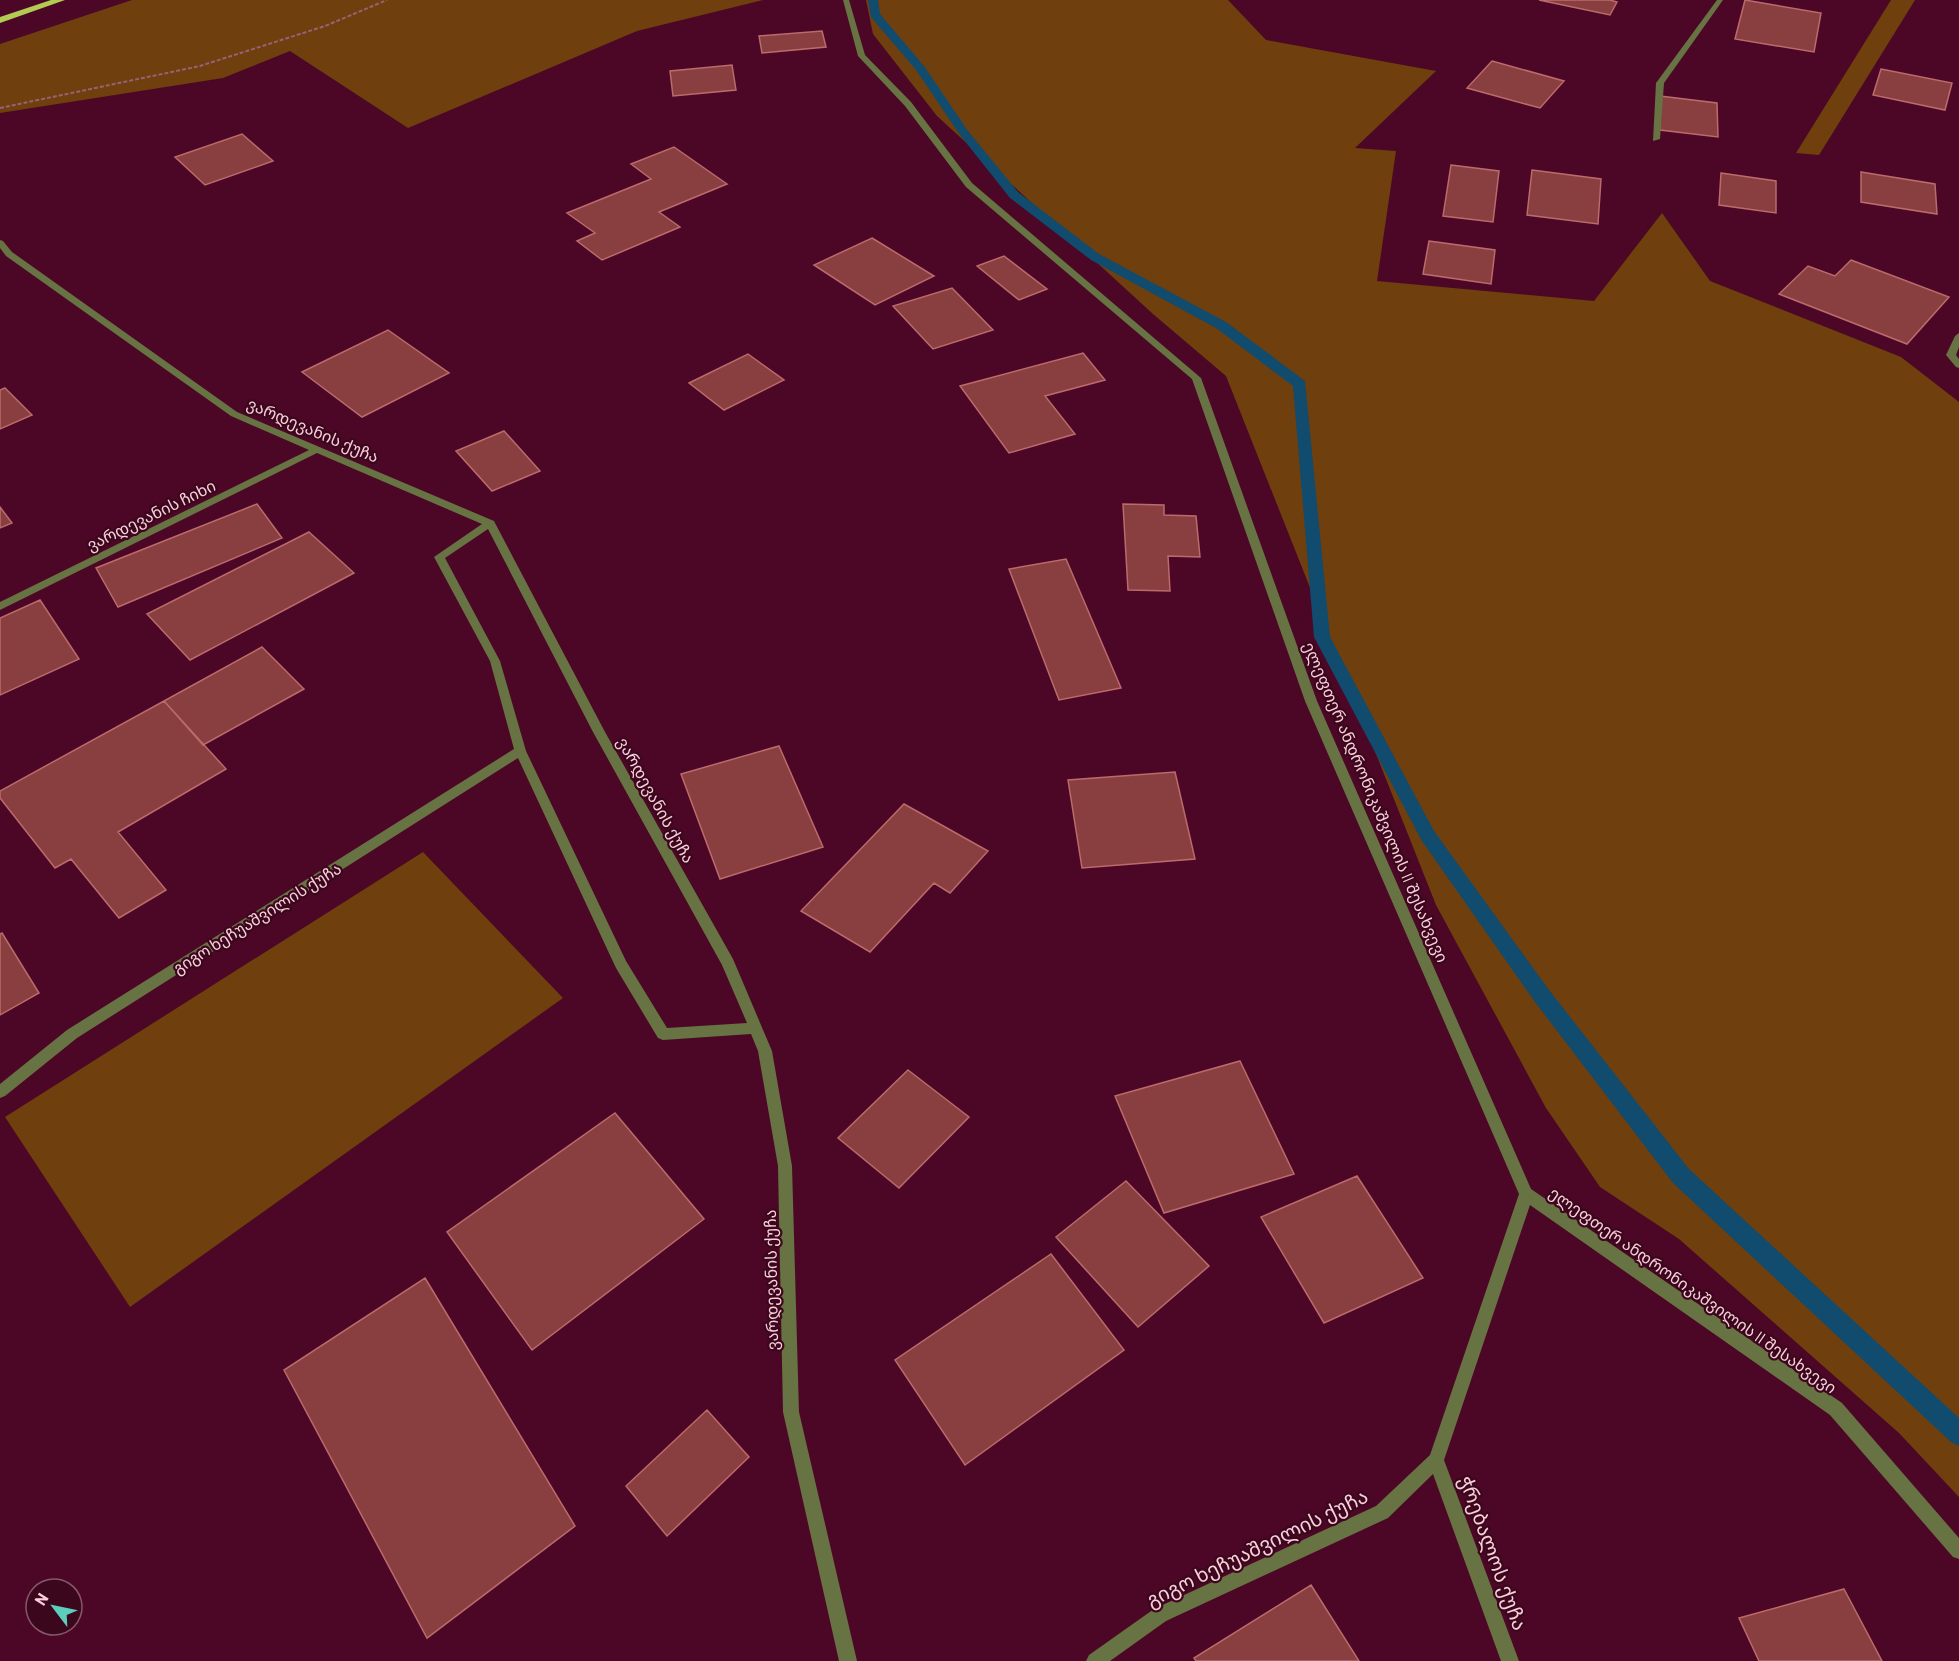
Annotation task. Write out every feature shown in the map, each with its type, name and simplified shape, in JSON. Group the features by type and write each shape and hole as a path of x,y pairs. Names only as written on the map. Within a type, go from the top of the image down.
{"highway":[{"path":"0,20 60,0"}],"street":[{"name":"ელეფთერ ანდრონიკაშვილის II შესახვევი","path":"846,0 862,56 908,104 969,185 1196,378 1311,701 1526,1194 1836,1409 1959,1551"},
{"path":"1656,139 1660,83 1719,0"},
{"name":"ვარდევანის ქუჩა","path":"0,243 9,254 234,414 490,523 599,732 728,963 765,1051 785,1166 791,1412 848,1661"},
{"path":"1959,336 1951,355 1959,365"},
{"name":"ვარდევანის ჩიხი","path":"0,606 316,450"},
{"path":"490,523 439,557 495,661 520,751 621,964 663,1034 756,1028"},
{"name":"გიგო ხეჩუაშვილის ქუჩა","path":"0,1092 72,1034 520,751"},
{"name":"გიგო ხეჩუაშვილის ქუჩა","path":"1095,1661 1160,1615 1382,1512 1436,1460 1526,1194"},
{"name":"ჭრებალოს ქუჩა","path":"1436,1460 1510,1661"}],"path":[{"path":"0,108 200,66 325,26 387,0"}],"shaded area":[{"path":"132,0 763,0 637,31 408,128 290,51 223,78 0,113 0,44"},
{"path":"866,0 1228,0 1266,40 1436,71 1355,148 1396,151 1377,281 1594,301 1662,213 1710,281 1901,357 1959,402 1959,1497 1899,1433 1679,1239 1600,1187 1546,1108 1436,905 1226,376 1153,314 937,116 873,34"},
{"path":"1891,0 1915,0 1819,155 1796,153"},
{"path":"423,852 563,998 130,1307 5,1117"}],"building":[{"path":"1539,0 1610,0 1617,2 1610,15"},
{"path":"1745,0 1821,13 1814,52 1735,39"},
{"path":"822,31 826,47 762,53 759,36"},
{"path":"1492,61 1564,81 1540,108 1467,88"},
{"path":"732,65 736,90 673,96 670,71"},
{"path":"1881,69 1952,83 1945,110 1873,95"},
{"path":"1660,96 1717,103 1718,137 1660,130"},
{"path":"242,134 273,161 205,185 175,157"},
{"path":"674,147 727,184 659,212 680,227 602,260 577,241 595,233 567,213 651,179 631,164"},
{"path":"1451,165 1499,171 1493,222 1443,216"},
{"path":"1532,170 1601,179 1598,224 1527,215"},
{"path":"1861,172 1935,184 1937,214 1861,202"},
{"path":"1721,173 1776,181 1776,213 1719,205"},
{"path":"872,238 934,276 875,305 814,265"},
{"path":"1429,241 1495,250 1491,284 1423,274"},
{"path":"1004,256 1047,289 1019,300 977,266"},
{"path":"1851,260 1949,297 1907,344 1779,294 1808,266 1835,276"},
{"path":"952,288 993,330 933,349 893,306"},
{"path":"388,330 449,373 362,417 302,372"},
{"path":"1083,353 1105,380 1045,396 1075,434 1009,453 960,386"},
{"path":"748,354 784,380 724,410 689,383"},
{"path":"5,388 32,415 0,429 0,390"},
{"path":"504,431 540,471 492,491 456,451"},
{"path":"257,504 282,538 118,607 96,568"},
{"path":"1123,504 1164,505 1164,515 1196,516 1200,557 1168,556 1170,591 1128,590"},
{"path":"0,507 12,523 0,528"},
{"path":"309,532 354,573 190,660 147,614"},
{"path":"1066,559 1121,688 1059,700 1009,569"},
{"path":"40,600 79,659 0,695 0,618"},
{"path":"262,647 304,689 203,745 164,701"},
{"path":"164,701 226,769 118,832 166,890 119,918 71,859 55,868 0,798 0,791"},
{"path":"779,746 823,847 720,879 681,774"},
{"path":"1175,772 1195,859 1082,868 1068,780"},
{"path":"904,804 988,851 950,893 934,883 870,952 801,911"},
{"path":"2,933 39,993 0,1015 0,934"},
{"path":"1240,1061 1294,1174 1164,1213 1115,1096"},
{"path":"908,1070 969,1117 899,1188 838,1138"},
{"path":"615,1113 704,1219 532,1350 447,1232"},
{"path":"1357,1176 1423,1278 1324,1323 1261,1217"},
{"path":"1126,1181 1209,1266 1138,1327 1056,1237"},
{"path":"1051,1254 1124,1350 965,1465 895,1360"},
{"path":"425,1278 575,1526 427,1638 284,1370"},
{"path":"707,1410 749,1457 667,1536 626,1486"},
{"path":"1311,1585 1359,1661 1196,1661 1194,1658"},
{"path":"1844,1589 1882,1661 1759,1661 1739,1618"}],"waterway":[{"path":"873,0 875,15 920,68 964,133 1014,195 1095,257 1221,325 1300,384 1322,637 1428,836 1542,996 1681,1176 1959,1434"}]}
